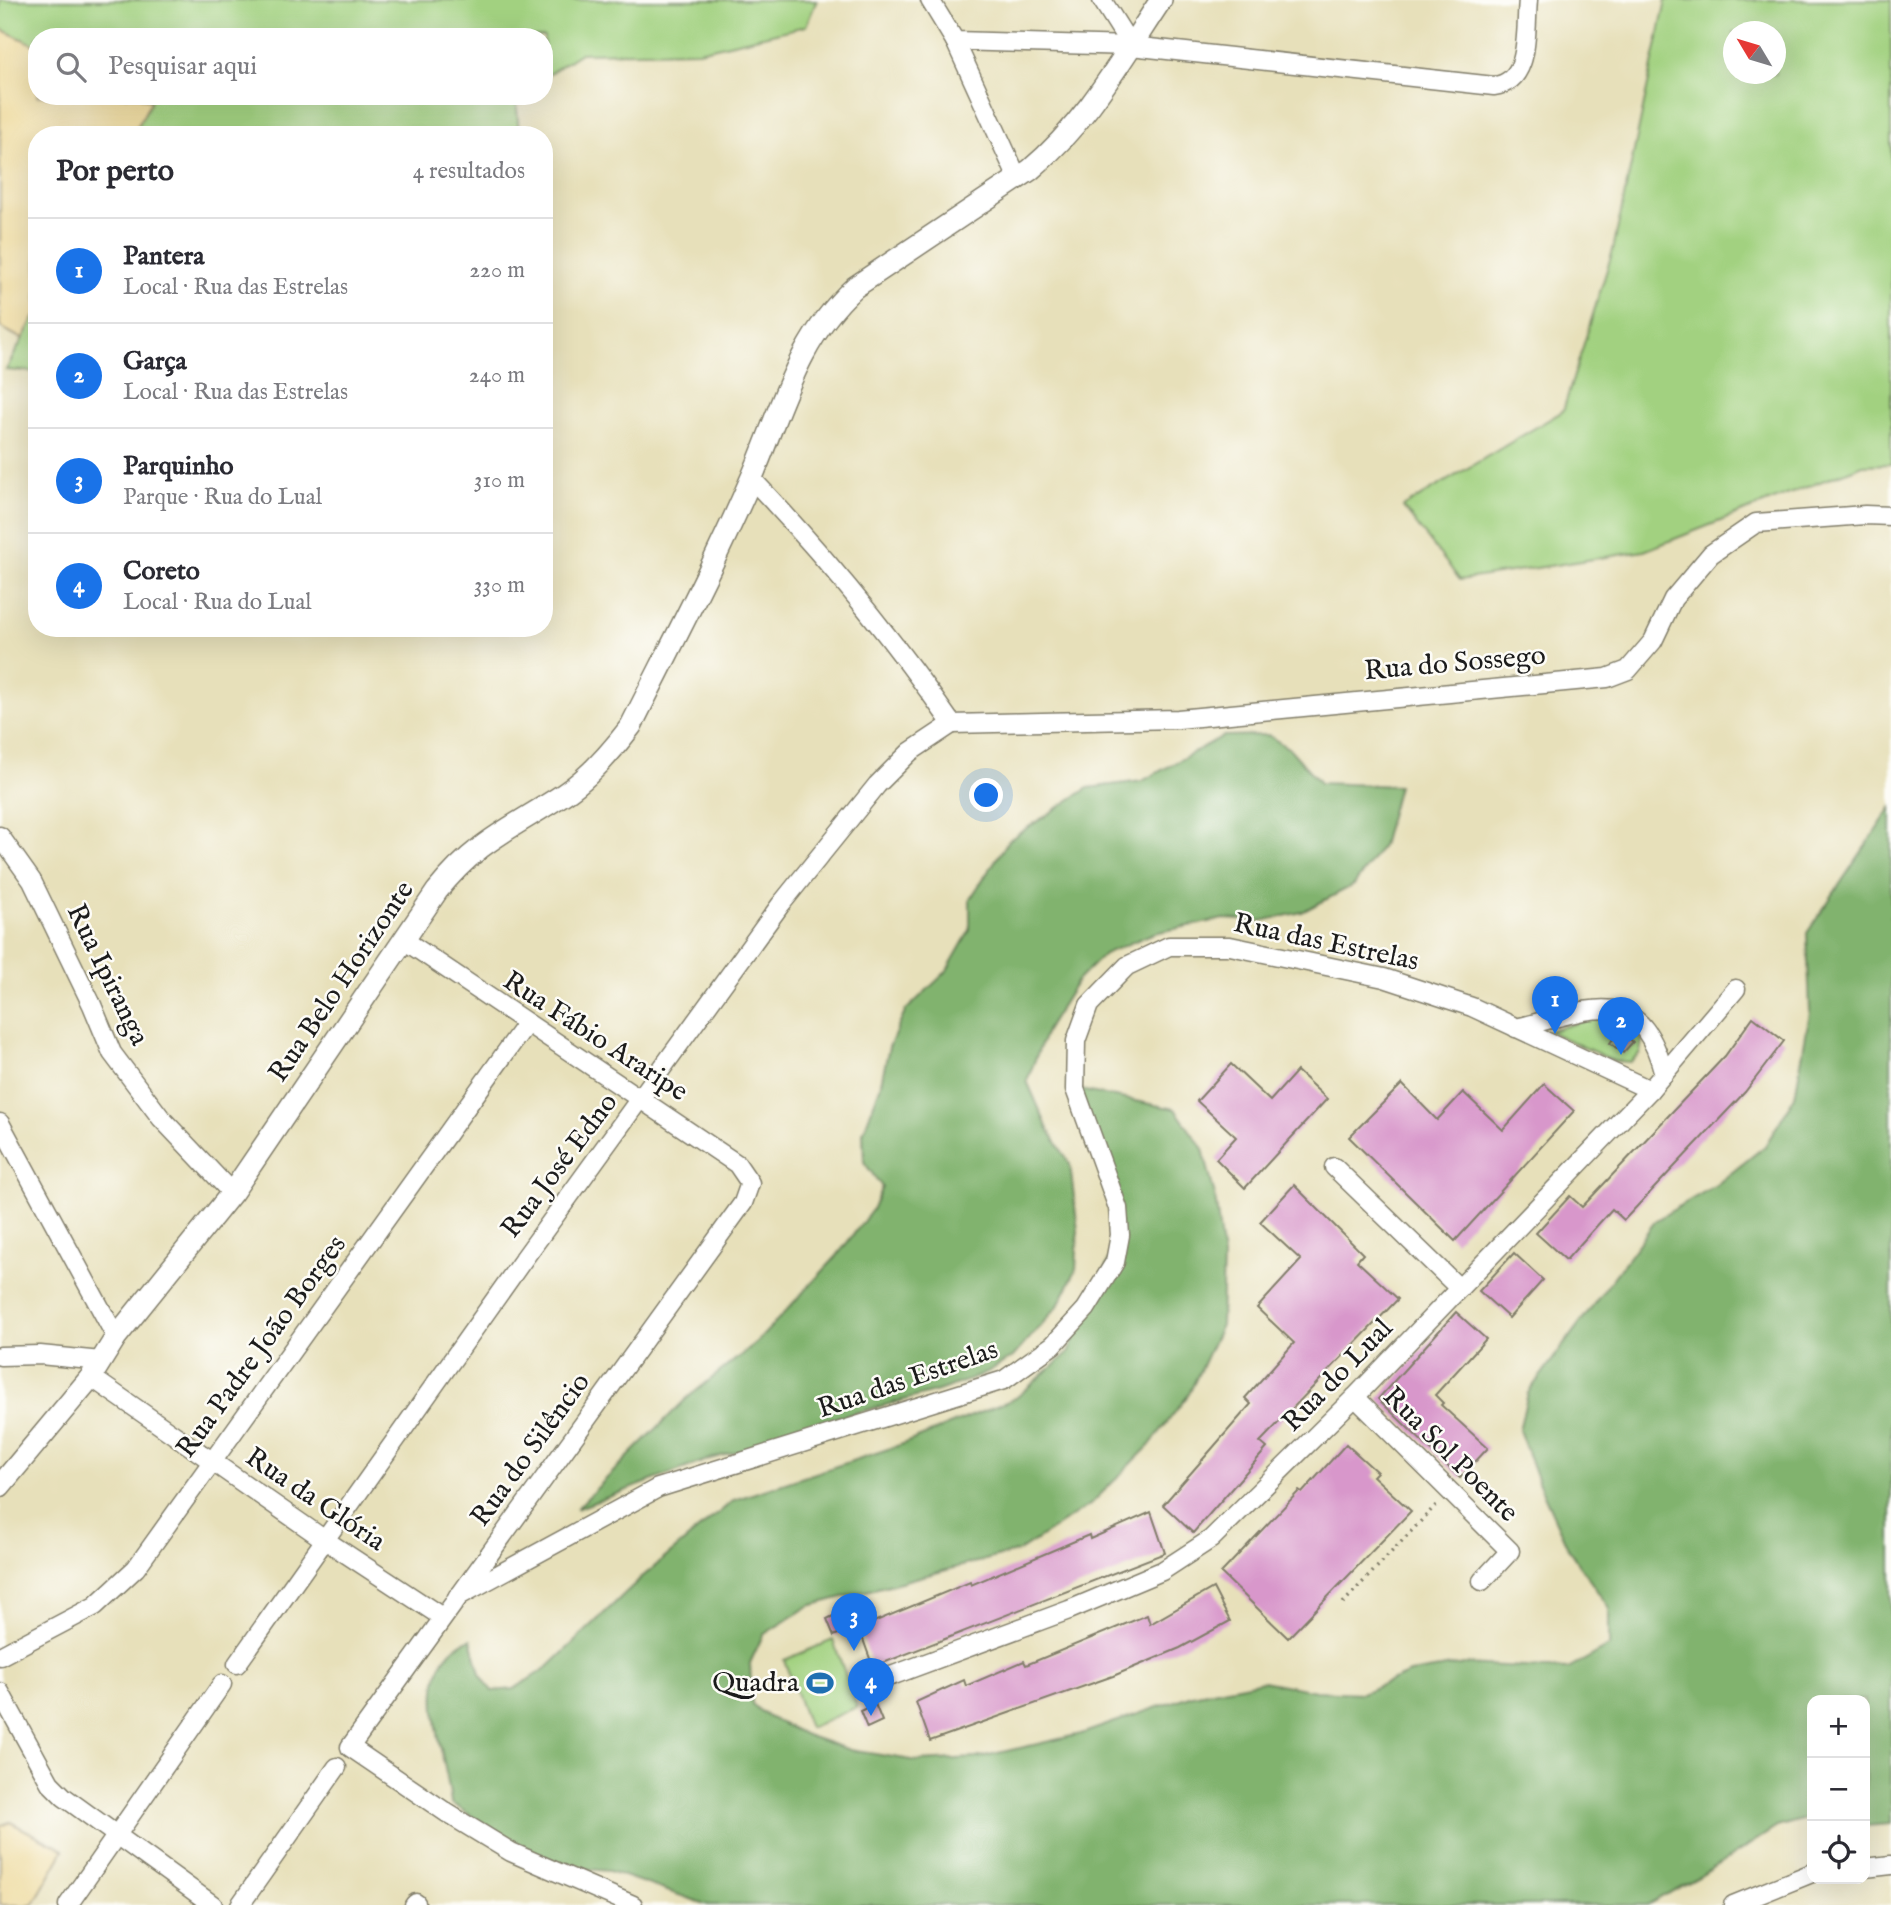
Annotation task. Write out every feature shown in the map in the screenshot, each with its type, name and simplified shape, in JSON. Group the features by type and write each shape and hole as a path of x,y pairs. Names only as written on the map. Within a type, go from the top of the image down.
{"street":[{"path":"930,0 956,41 1018,178"},
{"path":"1102,0 1131,46"},
{"name":"Rua Belo Horizonte","path":"0,1486 16,1470 96,1369 116,1337 232,1194 404,940 459,864 494,835 566,793 611,754 631,726 751,478 801,356 830,310 855,287 1018,178 1054,150 1091,106 1161,0"},
{"path":"956,41 1131,46 1505,85 1516,76 1522,62 1528,0"},
{"path":"751,478 902,652 952,724"},
{"name":"Rua do Sossego","path":"952,724 1178,719 1607,678 1628,670 1653,641 1673,599 1711,554 1756,523 1865,515 1891,516"},
{"name":"Rua José Edno","path":"236,1664 515,1271 781,904 846,820 911,751 952,724"},
{"name":"Rua Ipiranga","path":"0,836 38,894 87,995 111,1053 161,1118 232,1194"},
{"name":"Rua Fábio Araripe","path":"404,940 737,1164 750,1183"},
{"name":"Rua das Estrelas","path":"457,1597 658,1488 1004,1380 1053,1345 1086,1309 1115,1262 1120,1235 1118,1208 1075,1089 1076,1041 1089,1004 1127,966 1169,946 1230,946 1384,978 1472,1007 1650,1090"},
{"name":"Rua do Lual","path":"891,1676 1069,1610 1162,1571 1211,1539 1355,1397 1650,1090 1736,989"},
{"path":"1516,1028 1601,1008 1619,1009 1641,1021 1656,1045 1664,1074"},
{"name":"Rua Padre João Borges","path":"0,1656 95,1606 124,1582 526,1024"},
{"path":"0,1123 116,1337"},
{"path":"1334,1167 1459,1288"},
{"name":"Rua do Silêncio","path":"633,1905 511,1852 447,1813 351,1747 442,1617 743,1203 750,1183"},
{"name":"Rua da Glória","path":"0,1356 40,1355 96,1369 211,1462 442,1617"},
{"name":"Rua Sol Poente","path":"1355,1397 1510,1551 1482,1581"},
{"path":"68,1905 222,1684"},
{"path":"0,1692 50,1783 116,1837 213,1905"},
{"path":"240,1905 337,1767"},
{"path":"1870,1867 1891,1865"},
{"path":"1733,1905 1807,1874"}],"path":[{"path":"1343,1603 1449,1491"}],"green space":[{"path":"0,0 817,0 806,26 699,51 581,53 553,71 553,28 28,28 28,42 0,29"},
{"path":"1666,0 1891,0 1891,464 1863,465 1644,551 1460,580 1403,507 1563,411 1613,250"},
{"path":"149,105 517,105 518,126 138,126"},
{"path":"28,329 28,371 6,370"},
{"path":"1268,735 1291,750 1320,783 1398,786 1382,846 1354,885 1302,912 1261,921 1224,919 1154,933 1104,954 1077,981 1046,1031 1027,1081 1048,1129 1070,1164 1078,1231 1076,1270 1058,1306 1013,1357 980,1376 938,1391 807,1426 766,1444 710,1459 576,1509 686,1399 756,1343 836,1257 872,1210 882,1187 864,1162 863,1133 880,1087 889,1047 906,1010 946,972 970,930 970,899 1009,840 1088,788 1142,781 1223,736"},
{"path":"1891,808 1891,1824 1870,1826 1870,1695 1807,1695 1807,1818 1777,1827 1699,1877 1647,1905 708,1905 609,1871 562,1867 521,1847 451,1803 438,1736 435,1688 440,1668 451,1651 471,1639 480,1674 492,1691 514,1689 549,1666 641,1578 734,1500 900,1445 1016,1398 1068,1353 1120,1235 1075,1089 1175,1109 1203,1149 1215,1196 1223,1257 1221,1325 1189,1394 1149,1446 1090,1505 1019,1551 809,1606 763,1635 750,1663 752,1704 768,1717 806,1735 850,1750 918,1761 976,1758 1081,1734 1192,1695 1263,1681 1315,1691 1362,1693 1410,1673 1464,1664 1568,1669 1609,1646 1609,1608 1569,1550 1539,1484 1519,1430 1528,1393 1656,1220 1716,1185 1765,1146 1795,1096 1810,1012 1807,933"},
{"path":"1591,1019 1614,1020 1626,1024 1642,1040 1640,1053 1630,1062 1614,1061 1548,1031"},
{"name":"Quadra","path":"833,1640 857,1707 809,1728 784,1660"}],"sand":[{"path":"0,29 28,42 28,105 149,105 138,126 28,126 28,328 22,339 0,327"},
{"path":"10,1822 64,1850 33,1905 0,1905 0,1826"}],"building":[{"path":"1753,1017 1784,1041 1745,1092 1624,1220 1612,1209 1566,1260 1536,1233 1570,1196 1582,1207 1725,1056"},
{"path":"1620,1030 1633,1042 1623,1053 1610,1043"},
{"path":"1231,1064 1270,1101 1297,1071 1327,1099 1245,1188 1216,1159 1236,1137 1197,1101"},
{"path":"1402,1084 1437,1120 1463,1092 1503,1130 1544,1084 1574,1111 1455,1241 1349,1137"},
{"path":"1294,1185 1363,1254 1357,1261 1398,1299 1260,1442 1267,1448 1193,1533 1163,1505 1251,1404 1245,1398 1294,1343 1257,1308 1301,1260 1260,1222"},
{"path":"1514,1253 1543,1280 1509,1318 1479,1291"},
{"path":"1456,1312 1486,1339 1435,1395 1443,1403 1441,1405 1488,1448 1460,1478 1378,1399"},
{"path":"1346,1444 1377,1472 1373,1476 1411,1511 1288,1638 1221,1573 1299,1491 1302,1493"},
{"path":"1151,1512 1165,1553 873,1667 859,1628 970,1582 971,1585 1089,1535 1090,1539"},
{"path":"1213,1588 1230,1621 1180,1648 1113,1676 930,1741 916,1702 964,1680 966,1686 1024,1661 1026,1665 1147,1615 1150,1624"},
{"path":"841,1612 848,1629 834,1636 827,1619"},
{"path":"875,1704 882,1721 867,1728 860,1711"}],"place":[{"name":"Pantera","path":"1555,1034"},
{"name":"Garça","path":"1621,1055"},
{"name":"Parquinho","path":"854,1651"},
{"name":"Quadra","path":"820,1683"},
{"name":"Coreto","path":"871,1716"}]}
